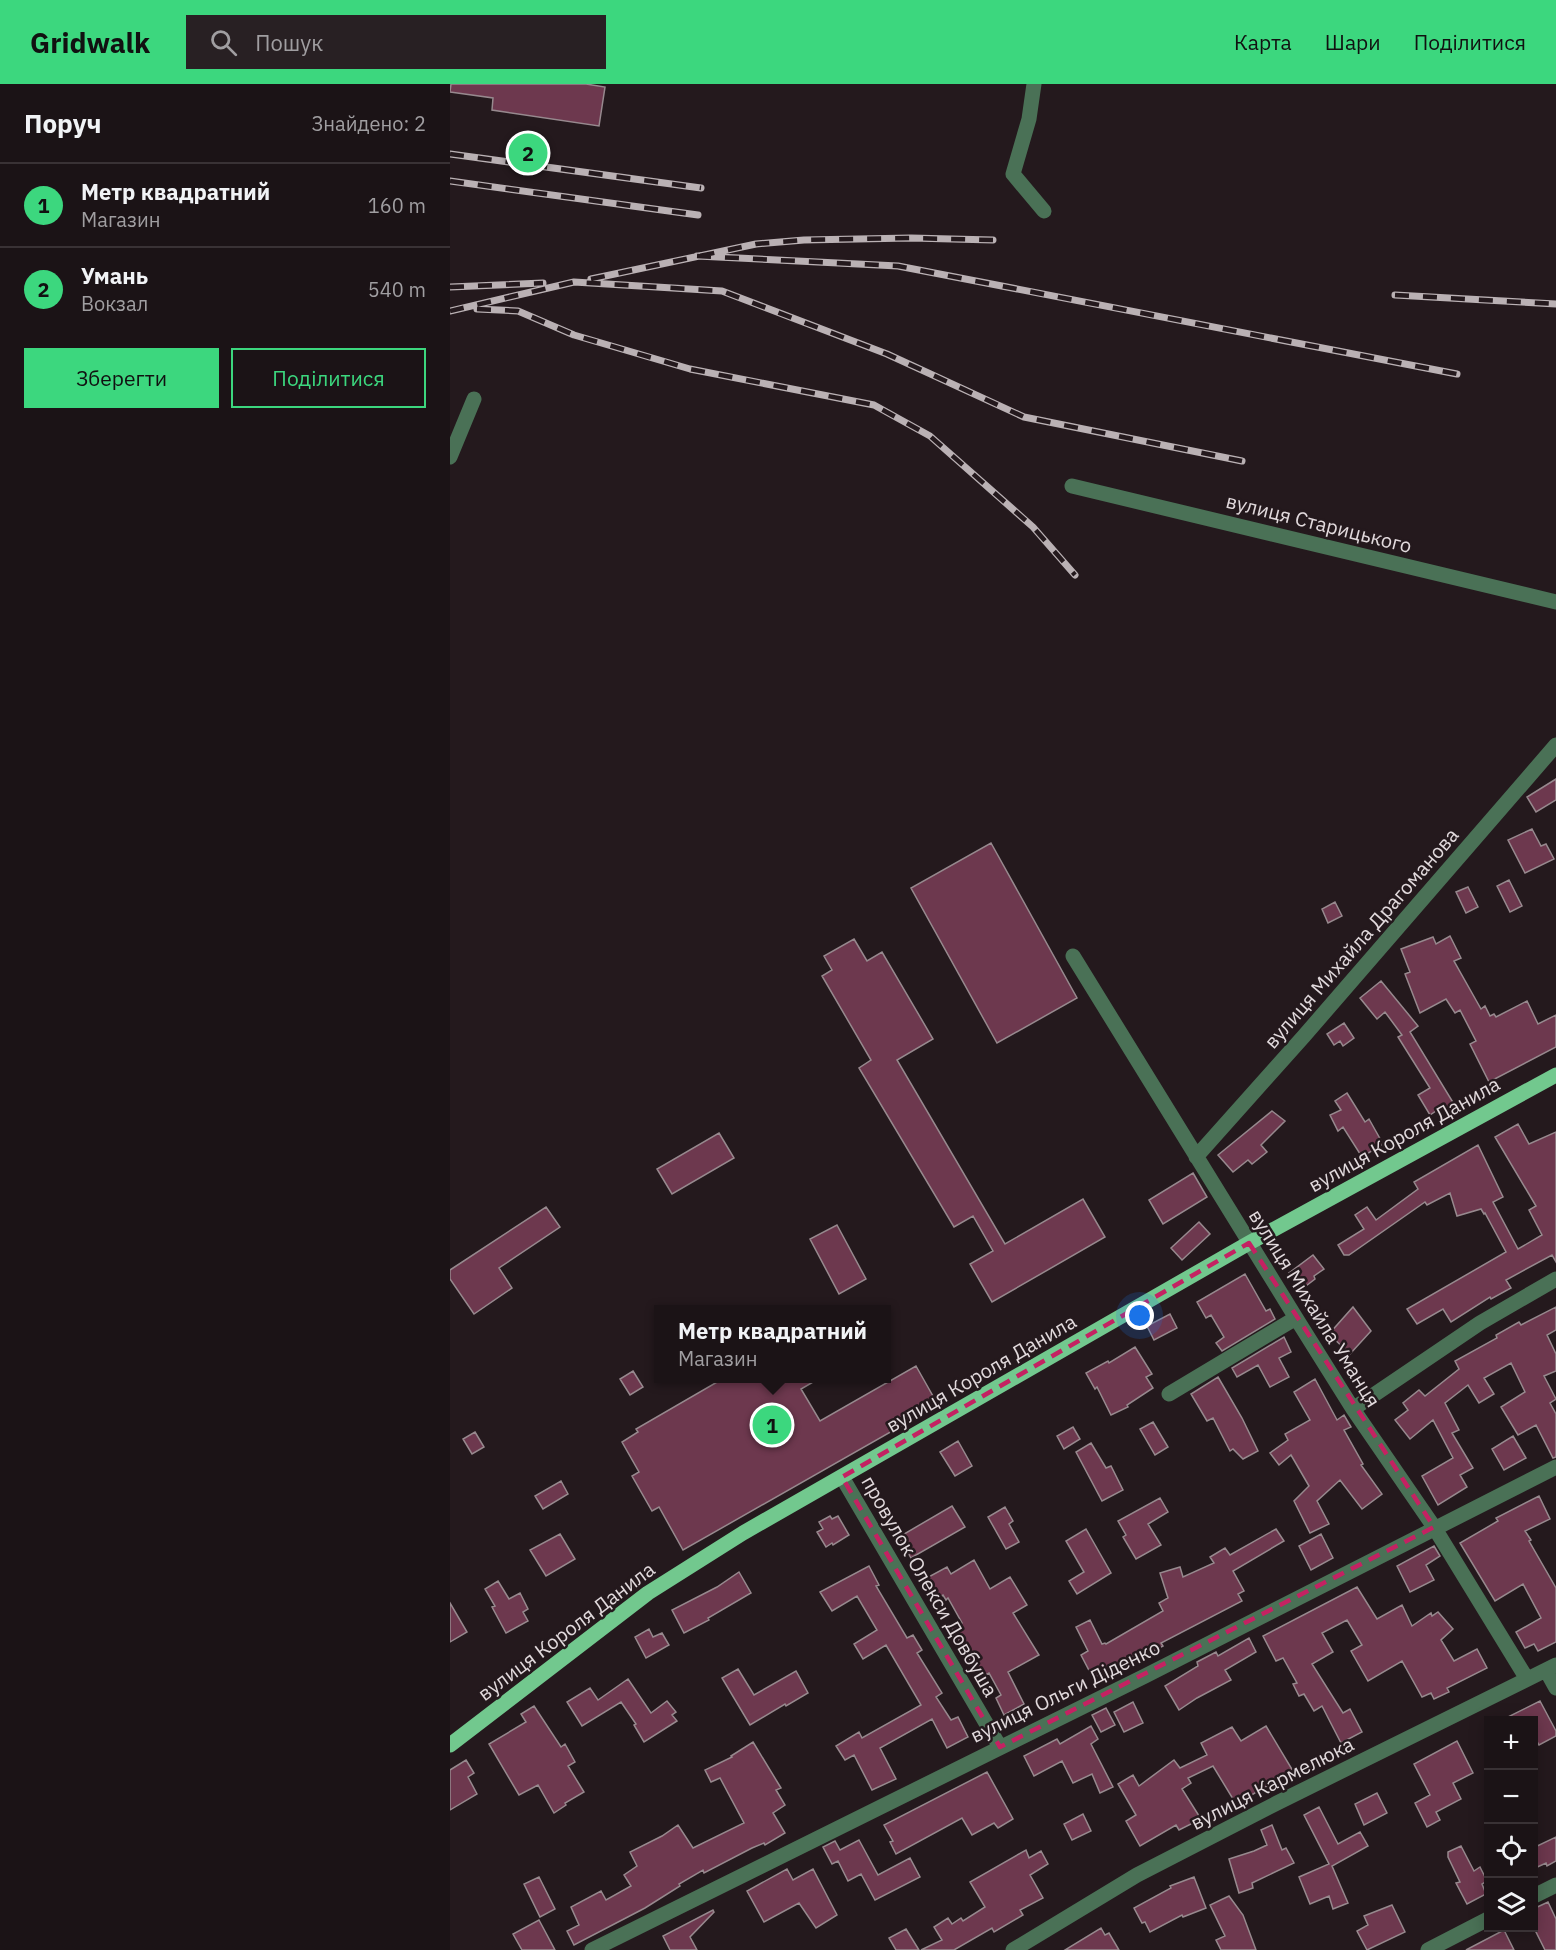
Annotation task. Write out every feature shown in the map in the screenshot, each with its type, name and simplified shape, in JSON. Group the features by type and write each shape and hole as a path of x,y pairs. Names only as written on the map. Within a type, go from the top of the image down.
{"main road":[{"name":"вулиця Короля Данила","path":"450,1745 648,1593 743,1533 1249,1243 1556,1075"}],"street":[{"path":"1034,84 1029,119 1012,174 1044,211"},
{"path":"450,457 474,399"},
{"name":"вулиця Старицького","path":"1072,486 1556,602"},
{"name":"вулиця Михайла Драгоманова","path":"1196,1157 1556,745"},
{"name":"вулиця Михайла Уманця","path":"1073,956 1296,1318 1353,1408 1434,1527 1527,1679"},
{"path":"1353,1408 1480,1323 1556,1279"},
{"path":"1168,1394 1296,1318"},
{"name":"вулиця Ольги Діденко","path":"592,1950 1145,1676 1434,1527 1556,1467"},
{"name":"провулок Олекси Довбуша","path":"842,1477 1000,1747"},
{"path":"1551,1667 1556,1688"},
{"name":"вулиця Кармелюка","path":"1013,1950 1137,1875 1551,1667"},
{"path":"1538,1894 1556,1885"},
{"path":"1428,1950 1484,1921"}],"highlighted area":[{"path":"1249,1243 1434,1527 1000,1747 842,1477"}],"building":[{"path":"451,84 586,84 605,87 599,126 492,110 493,98 450,92"},
{"path":"1556,779 1556,800 1536,812 1527,797"},
{"path":"1532,829 1541,846 1546,844 1554,859 1525,873 1508,840"},
{"path":"991,843 1077,998 997,1043 911,888"},
{"path":"1509,880 1522,906 1510,912 1497,886"},
{"path":"1468,887 1478,907 1466,913 1456,892"},
{"path":"1335,902 1342,916 1328,923 1322,909"},
{"path":"1450,936 1461,958 1454,961 1481,1009 1485,1006 1490,1016 1494,1014 1496,1017 1527,1001 1538,1024 1556,1015 1556,1047 1489,1082 1470,1044 1476,1041 1460,1010 1455,1013 1446,999 1420,1013 1405,974 1410,972 1401,949 1433,937 1436,944"},
{"path":"854,939 867,961 882,952 933,1039 897,1060 1005,1244 1083,1199 1105,1237 992,1302 970,1264 993,1251 973,1216 954,1227 859,1068 871,1060 822,976 832,970 824,956"},
{"path":"1381,981 1418,1026 1410,1032 1454,1104 1444,1110 1442,1107 1430,1115 1418,1095 1430,1088 1398,1037 1402,1035 1385,1012 1377,1019 1360,998"},
{"path":"1344,1023 1354,1038 1343,1046 1340,1041 1334,1045 1327,1034"},
{"path":"1347,1093 1365,1122 1369,1119 1383,1144 1362,1157 1343,1127 1338,1131 1330,1115 1341,1110 1335,1101"},
{"path":"1272,1111 1285,1121 1261,1145 1267,1152 1252,1164 1248,1160 1233,1172 1218,1155"},
{"path":"1518,1124 1529,1144 1556,1132 1556,1262 1552,1255 1506,1280 1511,1288 1491,1299 1490,1297 1451,1322 1443,1309 1417,1324 1407,1309 1506,1252 1481,1209 1457,1216 1450,1193 1427,1205 1425,1202 1349,1255 1344,1255 1338,1245 1364,1229 1355,1215 1367,1207 1376,1220 1418,1189 1414,1182 1478,1145 1503,1197 1493,1202 1518,1249 1542,1235 1529,1210 1536,1206 1495,1137"},
{"path":"719,1133 734,1158 672,1194 657,1169"},
{"path":"1193,1173 1207,1197 1163,1224 1149,1200"},
{"path":"546,1207 560,1227 499,1268 512,1288 474,1314 450,1279 450,1270"},
{"path":"1199,1222 1210,1234 1182,1260 1171,1248"},
{"path":"837,1225 866,1279 839,1294 810,1239"},
{"path":"1313,1255 1324,1269 1302,1289 1289,1273"},
{"path":"1245,1274 1266,1311 1270,1309 1275,1319 1222,1351 1216,1343 1224,1337 1211,1315 1206,1318 1197,1302"},
{"path":"1353,1307 1371,1331 1350,1354 1329,1334"},
{"path":"1556,1307 1556,1330 1547,1335 1556,1354 1556,1371 1544,1376 1556,1399 1550,1403 1556,1414 1556,1457 1553,1458 1536,1425 1518,1435 1501,1407 1525,1392 1511,1363 1484,1378 1494,1394 1479,1403 1468,1385 1445,1403 1459,1430 1452,1433 1473,1468 1460,1475 1467,1487 1438,1505 1422,1476 1453,1458 1433,1420 1410,1439 1395,1420 1408,1410 1403,1403 1419,1390 1425,1396 1459,1369 1455,1361 1497,1338 1496,1335 1519,1322 1521,1325"},
{"path":"1170,1314 1177,1328 1154,1340 1147,1326"},
{"path":"1284,1337 1291,1352 1279,1358 1289,1377 1270,1387 1258,1365 1237,1377 1232,1368"},
{"path":"1135,1347 1152,1374 1146,1377 1153,1388 1127,1405 1128,1407 1111,1415 1097,1387 1095,1389 1086,1373 1108,1361 1109,1363"},
{"path":"916,1366 938,1405 683,1550 659,1507 652,1511 632,1476 639,1472 622,1442 638,1432 636,1429 715,1383 811,1383 801,1389 820,1421 886,1383 891,1383 891,1380"},
{"path":"633,1371 643,1387 630,1395 620,1379"},
{"path":"1218,1377 1258,1451 1243,1459 1233,1449 1230,1451 1213,1418 1207,1421 1191,1394"},
{"path":"1315,1379 1337,1420 1344,1415 1351,1427 1344,1430 1363,1464 1361,1465 1382,1494 1362,1509 1340,1480 1317,1501 1329,1524 1310,1533 1294,1501 1309,1486 1291,1455 1279,1465 1270,1453 1288,1440 1285,1434 1310,1420 1294,1392"},
{"path":"1153,1422 1168,1447 1155,1455 1140,1429"},
{"path":"1073,1427 1080,1439 1064,1449 1057,1436"},
{"path":"475,1432 484,1447 472,1454 463,1439"},
{"path":"1513,1436 1526,1458 1504,1470 1492,1449"},
{"path":"958,1441 972,1466 955,1476 940,1452"},
{"path":"1091,1443 1106,1468 1111,1466 1123,1490 1102,1501 1076,1452"},
{"path":"561,1481 568,1494 543,1509 535,1496"},
{"path":"1539,1496 1550,1519 1525,1531 1556,1588 1556,1642 1538,1651 1534,1644 1525,1648 1516,1632 1541,1618 1523,1584 1495,1601 1460,1543 1498,1521 1496,1518"},
{"path":"1160,1498 1168,1512 1148,1524 1161,1545 1136,1559 1123,1537 1126,1535 1118,1521"},
{"path":"952,1506 965,1527 911,1558 899,1537"},
{"path":"1005,1507 1013,1521 1009,1524 1019,1542 1006,1549 988,1517"},
{"path":"830,1516 832,1519 838,1516 849,1535 826,1547 817,1532 823,1529 819,1522"},
{"path":"1086,1529 1111,1573 1077,1594 1069,1581 1084,1572 1066,1541"},
{"path":"1276,1529 1284,1541 1233,1571 1244,1591 1238,1594 1242,1601 1161,1643 1163,1646 1139,1660 1136,1655 1093,1678 1081,1655 1088,1651 1076,1627 1090,1620 1102,1644 1106,1644 1163,1611 1159,1603 1168,1598 1160,1573 1180,1567 1183,1577 1214,1563 1210,1557 1225,1548 1230,1555"},
{"path":"560,1534 575,1559 546,1576 530,1550"},
{"path":"1321,1534 1333,1558 1311,1570 1299,1546"},
{"path":"1434,1546 1440,1556 1426,1565 1434,1580 1410,1592 1397,1566"},
{"path":"974,1560 990,1589 1010,1577 1027,1605 1013,1613 1039,1655 1008,1672 1024,1704 1004,1715 996,1698 1001,1695 989,1673 980,1678 952,1628 962,1623 948,1598 946,1600 943,1595 935,1600 923,1580 947,1567 951,1574"},
{"path":"869,1566 879,1585 876,1586 907,1638 913,1635 922,1650 917,1653 942,1693 936,1697 951,1720 958,1717 968,1737 947,1748 932,1719 880,1748 896,1779 872,1790 854,1755 845,1760 836,1746 859,1732 862,1738 921,1705 886,1645 863,1659 854,1644 877,1630 857,1596 832,1611 820,1592"},
{"path":"739,1572 751,1593 684,1633 672,1610 717,1587"},
{"path":"498,1581 509,1599 520,1593 528,1609 523,1612 528,1621 506,1633 485,1589"},
{"path":"1357,1587 1377,1619 1402,1605 1412,1626 1431,1613 1432,1616 1438,1612 1453,1629 1441,1640 1454,1661 1477,1649 1487,1668 1447,1688 1449,1692 1434,1699 1431,1693 1422,1697 1402,1661 1368,1681 1351,1651 1362,1645 1347,1620 1322,1633 1333,1652 1312,1664 1343,1713 1350,1709 1362,1732 1341,1743 1322,1706 1314,1711 1304,1694 1299,1696 1293,1684 1297,1683 1283,1658 1276,1661 1263,1636"},
{"path":"450,1603 467,1632 450,1642"},
{"path":"649,1629 653,1637 662,1633 669,1645 646,1658 635,1637"},
{"path":"1249,1638 1256,1652 1225,1670 1231,1680 1179,1710 1165,1686 1198,1666 1197,1662 1216,1652 1218,1656"},
{"path":"738,1669 754,1695 796,1671 808,1693 750,1725 722,1678"},
{"path":"628,1679 651,1713 667,1701 676,1712 672,1715 677,1721 644,1742 634,1725 636,1724 621,1702 582,1726 567,1702 590,1688 598,1700"},
{"path":"1540,1701 1556,1731 1556,1736 1539,1745 1538,1716 1510,1716"},
{"path":"1133,1702 1143,1723 1124,1732 1114,1712"},
{"path":"534,1706 561,1747 565,1744 575,1762 568,1766 584,1792 565,1803 566,1805 554,1813 538,1785 519,1795 489,1744 526,1722 521,1714"},
{"path":"1106,1708 1115,1725 1101,1732 1092,1715"},
{"path":"1091,1726 1098,1739 1091,1744 1113,1787 1100,1793 1092,1774 1073,1783 1062,1761 1034,1776 1024,1756 1057,1739 1060,1744"},
{"path":"1266,1726 1293,1771 1236,1804 1213,1766 1188,1778 1191,1783 1182,1789 1201,1819 1179,1830 1176,1825 1140,1846 1126,1821 1136,1815 1118,1784 1133,1775 1139,1786 1174,1760 1180,1768 1207,1755 1201,1743 1232,1727 1241,1741"},
{"path":"1457,1741 1473,1773 1453,1783 1461,1799 1436,1812 1440,1820 1427,1827 1415,1803 1430,1795 1414,1764"},
{"path":"753,1742 781,1788 776,1790 785,1805 773,1813 785,1833 765,1845 764,1843 752,1848 704,1873 703,1870 645,1908 574,1945 567,1931 579,1925 571,1907 601,1891 606,1900 631,1886 624,1875 637,1866 630,1852 678,1825 693,1848 744,1823 720,1778 711,1782 705,1770 732,1757"},
{"path":"466,1760 474,1773 468,1777 477,1794 450,1810 450,1770"},
{"path":"987,1772 1013,1819 998,1828 994,1823 972,1835 962,1818 896,1854 890,1842 893,1841 884,1825"},
{"path":"1377,1793 1387,1813 1364,1825 1355,1804"},
{"path":"1319,1807 1338,1844 1360,1832 1368,1846 1332,1866 1348,1903 1333,1909 1329,1896 1310,1904 1299,1877 1329,1864 1304,1815"},
{"path":"1083,1814 1091,1831 1072,1840 1064,1824"},
{"path":"1272,1825 1282,1850 1286,1848 1294,1863 1252,1883 1253,1888 1239,1893 1229,1859 1267,1845 1261,1830"},
{"path":"1556,1837 1556,1861 1547,1866 1546,1863 1538,1867 1538,1846"},
{"path":"859,1840 878,1875 910,1858 920,1877 875,1900 861,1874 848,1881 838,1861 832,1864 823,1847 835,1841 840,1850"},
{"path":"1461,1846 1474,1871 1480,1867 1484,1875 1482,1884 1484,1895 1467,1904 1456,1883 1460,1882 1448,1857 1448,1852"},
{"path":"1026,1850 1029,1858 1041,1851 1048,1864 1030,1875 1043,1898 1020,1910 1023,1915 994,1932 992,1928 954,1950 921,1950 942,1940 934,1927 948,1918 952,1924 961,1918 963,1921 985,1907 970,1882"},
{"path":"787,1869 793,1880 813,1869 837,1915 816,1928 799,1903 764,1922 747,1891"},
{"path":"539,1877 555,1909 540,1917 524,1884"},
{"path":"1194,1877 1206,1908 1183,1917 1182,1915 1150,1932 1134,1908 1171,1888 1170,1886"},
{"path":"1229,1896 1243,1915 1256,1950 1221,1950 1216,1940 1225,1936 1210,1905"},
{"path":"1548,1902 1556,1919 1556,1950 1545,1950 1536,1932 1538,1932 1538,1907"},
{"path":"1392,1905 1405,1932 1367,1950 1357,1931 1368,1925 1364,1916"},
{"path":"713,1910 714,1912 690,1937 697,1950 670,1950 663,1936"},
{"path":"539,1920 555,1950 522,1950 513,1934"},
{"path":"1101,1928 1105,1935 1109,1933 1119,1950 1065,1950"},
{"path":"906,1929 919,1950 896,1950 889,1938"},
{"path":"1500,1932 1505,1932 1514,1950 1466,1950"}],"railway":[{"path":"450,154 701,188"},
{"path":"450,181 698,215"},
{"path":"591,279 756,244 804,240 911,238 993,240"},
{"path":"697,256 898,266 1457,374"},
{"path":"450,311 574,282 722,291 887,354 1024,417 1242,461"},
{"path":"450,287 543,283"},
{"path":"1395,295 1556,304"},
{"path":"477,309 518,311 574,335 690,369 874,405 930,436 1033,527 1075,575"}],"place":[{"name":"Умань","path":"528,153"},
{"name":"Метр квадратний","path":"772,1425"}]}
